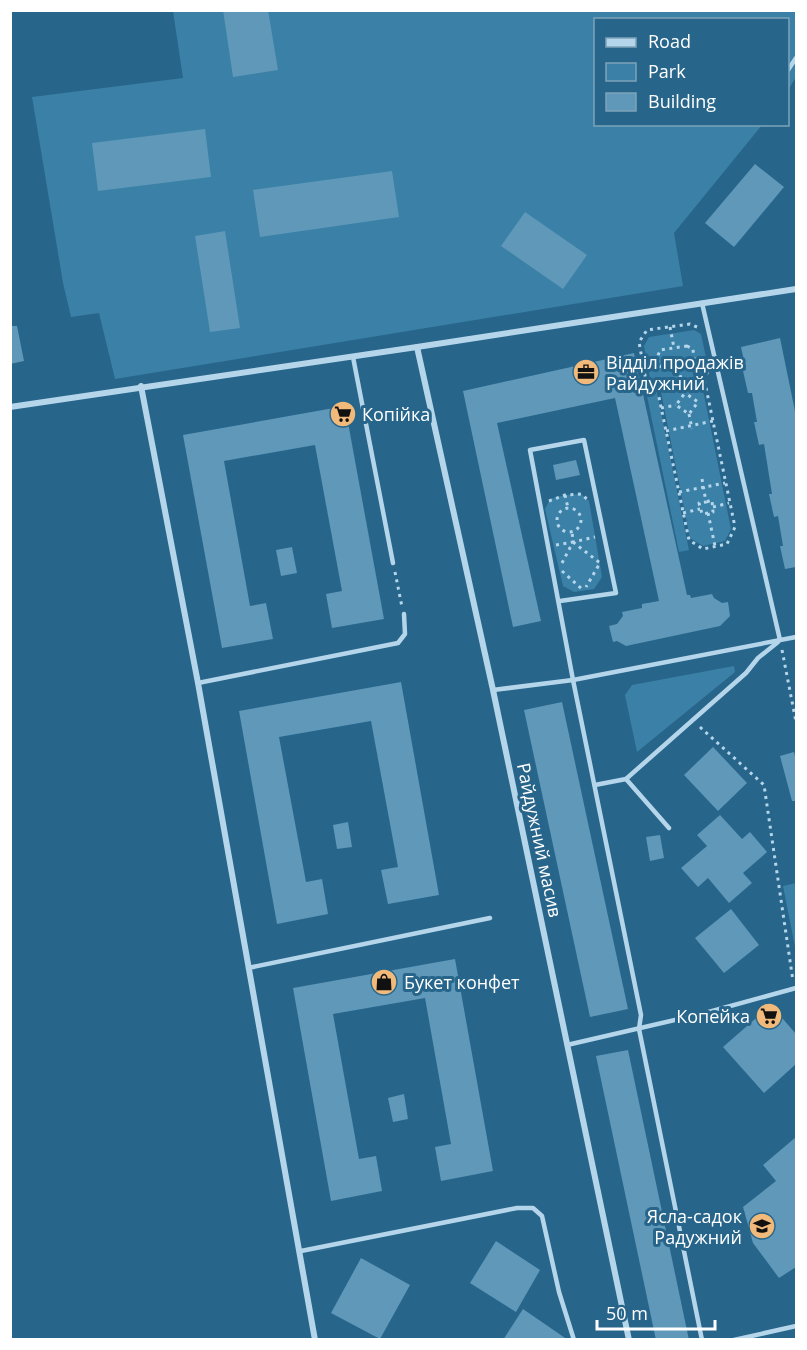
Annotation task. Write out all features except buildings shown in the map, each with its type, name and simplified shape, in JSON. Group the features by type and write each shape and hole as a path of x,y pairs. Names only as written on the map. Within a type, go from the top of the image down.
{"street":[{"path":"10,407 796,289"},
{"name":"Райдужний масив","path":"417,347 493,690 629,1340"},
{"path":"141,386 198,683 301,1251 315,1340"}],"lane":[{"path":"702,303 780,640"},
{"path":"353,357 393,563"},
{"path":"560,602 616,593 584,440 530,450 640,1015 639,1029 702,1340"},
{"path":"198,683 398,643 405,634 404,614"},
{"path":"493,690 573,680 796,637"},
{"path":"594,785 626,779 780,640"},
{"path":"626,779 669,828"},
{"path":"248,968 490,918"},
{"path":"567,1045 705,1013 795,988"},
{"path":"301,1251 517,1208 533,1208 540,1211 545,1222 559,1292 574,1340"},
{"path":"736,1339 796,1326"}],"path":[{"path":"706,330 690,324 647,330 639,342 646,381 657,388 704,378 713,365"},
{"path":"670,327 674,348"},
{"path":"687,346 693,349 694,359 691,365 668,369 659,366 658,361 660,350 687,346"},
{"path":"643,363 658,361"},
{"path":"678,368 685,393 698,402"},
{"path":"657,388 689,540 703,549 727,544 735,527 704,378"},
{"path":"661,408 676,405 685,393"},
{"path":"689,414 698,402 708,399"},
{"path":"676,405 689,414 692,428"},
{"path":"666,431 692,428 713,421"},
{"path":"713,452 719,450"},
{"path":"672,459 677,458"},
{"path":"702,479 706,501"},
{"path":"679,492 725,483"},
{"path":"545,509 550,499 565,495 581,494 589,501"},
{"path":"565,495 568,508"},
{"path":"712,500 713,507 713,512 702,514 699,503 712,500"},
{"path":"713,507 729,503"},
{"path":"568,508 577,511 581,519 577,528 572,531 562,529 557,522 559,513 568,508"},
{"path":"683,513 700,509"},
{"path":"708,513 715,546"},
{"path":"581,519 592,517"},
{"path":"594,528 597,546"},
{"path":"561,577 559,568 573,542 572,531"},
{"path":"554,546 595,538"},
{"path":"573,542 600,562"},
{"path":"598,554 601,570"},
{"path":"584,590 600,562"},
{"path":"393,563 404,614"},
{"path":"559,568 584,590"},
{"path":"574,592 594,589"},
{"path":"780,640 796,722"},
{"path":"693,720 764,784 795,988"}],"green space":[{"path":"173,11 796,11 796,77 789,88 789,18 594,18 594,126 761,126 674,233 683,286 115,379 99,313 71,317 63,283 32,97 183,78"},
{"path":"694,330 701,334 708,367 700,377 661,384 650,378 644,346 649,337"},
{"path":"701,380 731,529 725,541 703,546 690,538 660,387"},
{"path":"657,393 689,550 679,552 647,396"},
{"path":"581,494 589,501 602,577 594,589 574,592 563,586 545,509 550,499"},
{"path":"734,666 735,672 637,752 625,695 632,685"},
{"path":"796,883 796,952 783,886"}],"place":[{"name":"Відділ продажів Райдужний","path":"586,372"},
{"name":"Копійка","path":"343,414"},
{"name":"Букет конфет","path":"384,982"},
{"name":"Копейка","path":"769,1016"},
{"name":"Ясла-садок Радужний","path":"762,1226"}]}
